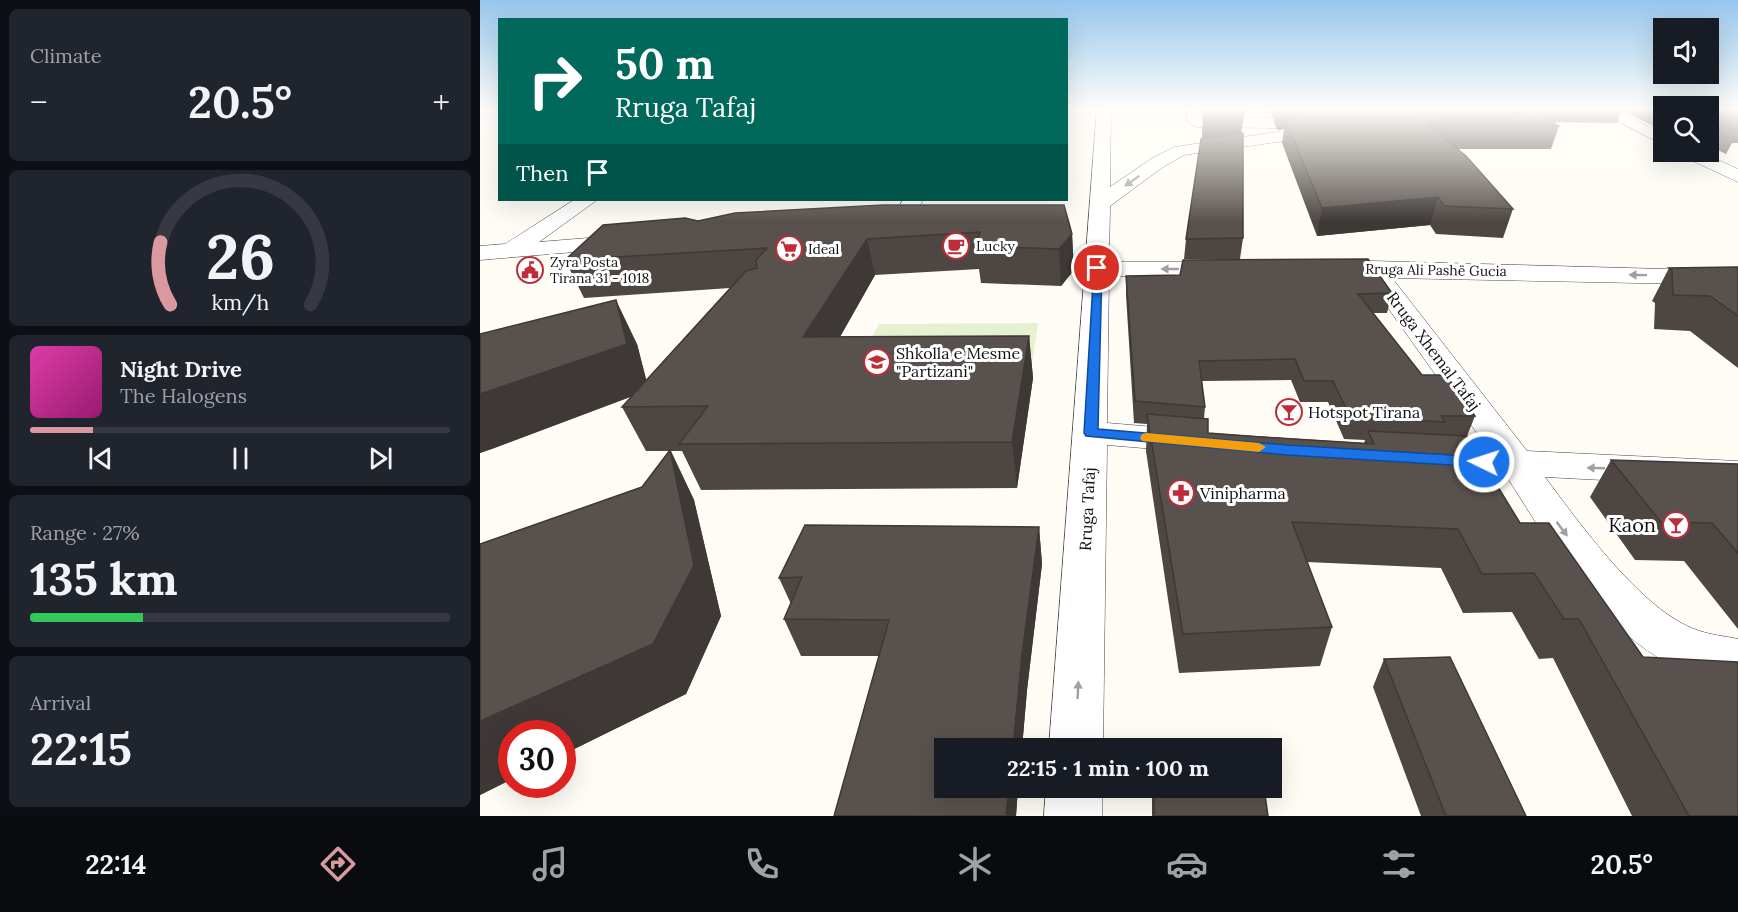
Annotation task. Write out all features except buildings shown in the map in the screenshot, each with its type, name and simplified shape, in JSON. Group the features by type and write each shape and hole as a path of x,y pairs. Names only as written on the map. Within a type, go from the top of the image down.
{"street":[{"name":"Rruga Tafaj","path":"1076,738 1102,146"},
{"path":"1099,204 1157,163 1180,151 1201,146"},
{"path":"1709,162 1738,176"},
{"path":"510,251 585,201"},
{"path":"897,227 912,201"},
{"path":"874,228 921,227"},
{"path":"1074,228 1097,228"},
{"path":"480,253 641,241"},
{"path":"1097,268 1246,269"},
{"name":"Rruga Ali Pashë Gucia","path":"1303,269 1372,268 1738,278"},
{"name":"Rruga Xhemal Tafaj","path":"1372,268 1517,464 1562,530 1626,607 1654,630 1686,649 1738,661"},
{"path":"1091,433 1218,444"},
{"path":"1403,457 1738,474"},
{"path":"1073,816 1074,798"}],"green space":[{"path":"1038,323 1032,364 858,365 879,324"}],"slow traffic":[{"path":"1147,438 1259,447"}],"place":[{"name":"Lucky","path":"956,246"},
{"name":"Ideal","path":"789,249"},
{"name":"Zyra Posta Tirana 31 - 1018","path":"530,270"},
{"name":"Shkolla e Mesme \"Partizani\"","path":"877,362"},
{"name":"Hotspot Tirana","path":"1289,412"},
{"name":"Vinipharma","path":"1181,493"},
{"name":"Kaon","path":"1676,525"}],"route":[{"path":"1097,268 1098,293 1091,433 1287,450 1484,462"}]}
